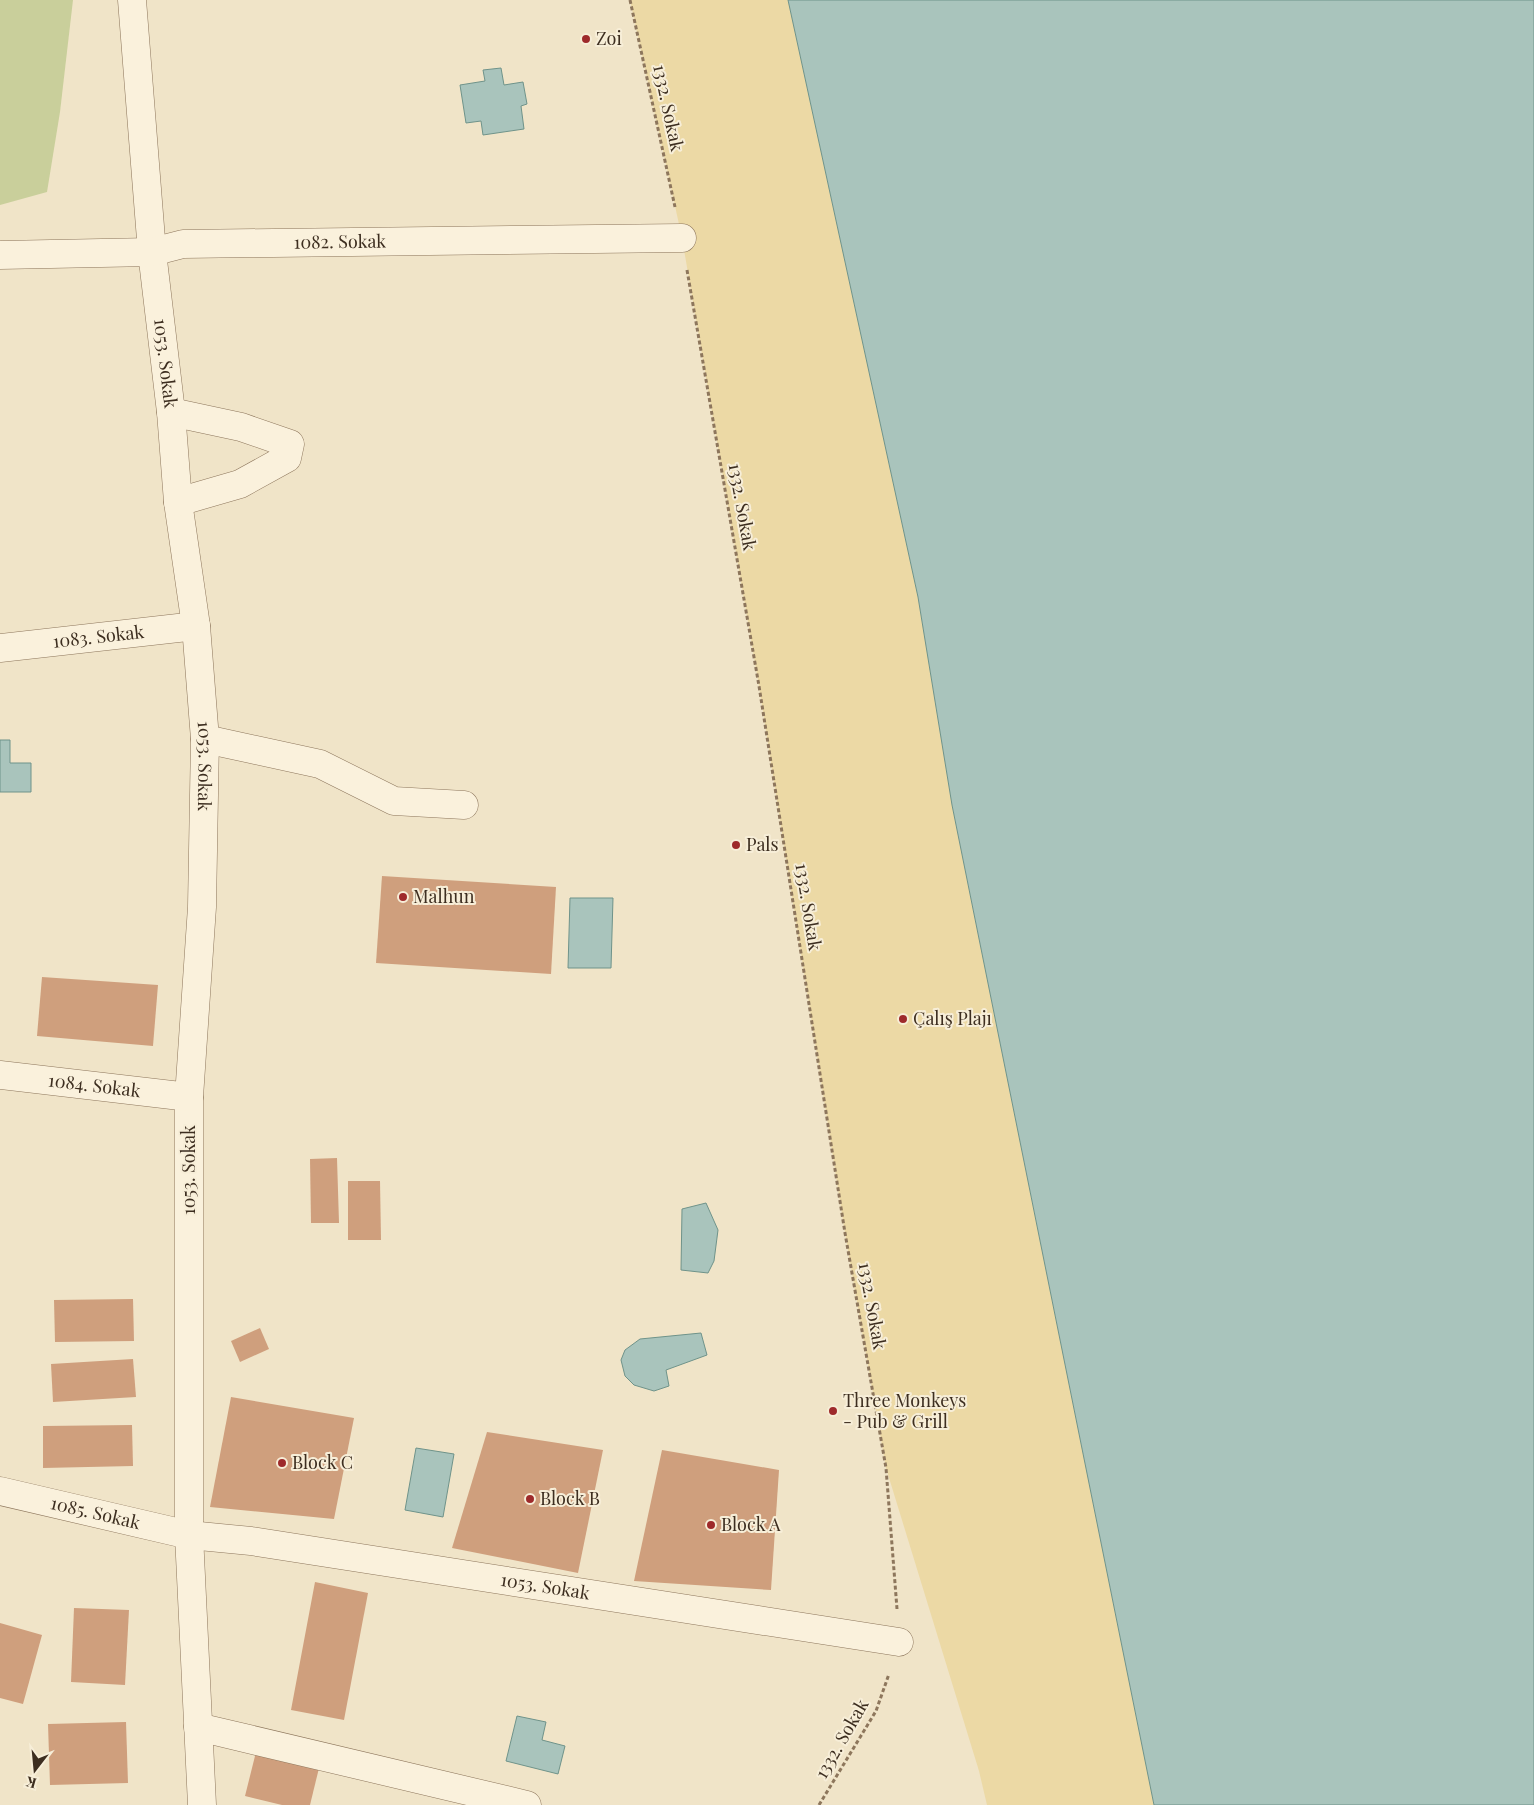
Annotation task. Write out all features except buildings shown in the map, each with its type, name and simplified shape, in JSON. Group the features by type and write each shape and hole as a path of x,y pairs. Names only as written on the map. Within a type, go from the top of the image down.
{"street":[{"name":"1053. Sokak","path":"132,0 152,252 171,412 178,502 196,626 205,739 202,907 189,1097 189,1535 202,1805"},
{"name":"1082. Sokak","path":"0,255 152,252 183,244 682,238"},
{"path":"171,412 241,427 290,444 287,458 240,484 178,502"},
{"name":"1083. Sokak","path":"0,648 196,626"},
{"path":"205,739 320,764 394,801 464,805"},
{"name":"1084. Sokak","path":"0,1075 189,1097"},
{"name":"1085. Sokak","path":"0,1491 189,1535"},
{"name":"1053. Sokak","path":"189,1535 251,1541 899,1642"},
{"path":"198,1728 527,1805"}],"path":[{"name":"1332. Sokak","path":"630,0 682,238 759,686 845,1233 886,1468 899,1642 876,1711 819,1805"}],"green space":[{"path":"0,0 73,0 60,112 47,192 0,205"}],"sand":[{"name":"Çalış Plajı","path":"630,0 788,0 918,597 952,805 1154,1805 987,1805 979,1771 886,1468 845,1233 759,686 682,238"}],"water":[{"path":"788,0 1534,0 1534,1805 1154,1805 952,805 918,597"},
{"path":"501,68 504,85 523,82 527,104 521,106 524,129 483,135 481,121 466,123 460,85 485,81 483,70"},
{"path":"0,740 10,740 10,763 31,763 31,792 0,792"},
{"path":"570,898 613,898 611,968 568,968"},
{"path":"706,1203 718,1230 714,1261 708,1273 681,1270 682,1209"},
{"path":"701,1333 707,1355 666,1370 669,1386 654,1391 634,1385 625,1376 621,1360 625,1350 640,1339"},
{"path":"416,1448 454,1454 443,1517 405,1510"},
{"path":"517,1716 546,1722 542,1740 565,1746 558,1774 506,1761"}],"place":[{"name":"Zoi","path":"586,39"},
{"name":"Pals","path":"736,845"},
{"name":"Malhun","path":"403,897"},
{"name":"Çalış Plajı","path":"903,1019"},
{"name":"Three Monkeys - Pub & Grill","path":"833,1411"},
{"name":"Block C","path":"282,1463"},
{"name":"Block B","path":"530,1499"},
{"name":"Block A","path":"711,1525"}]}
